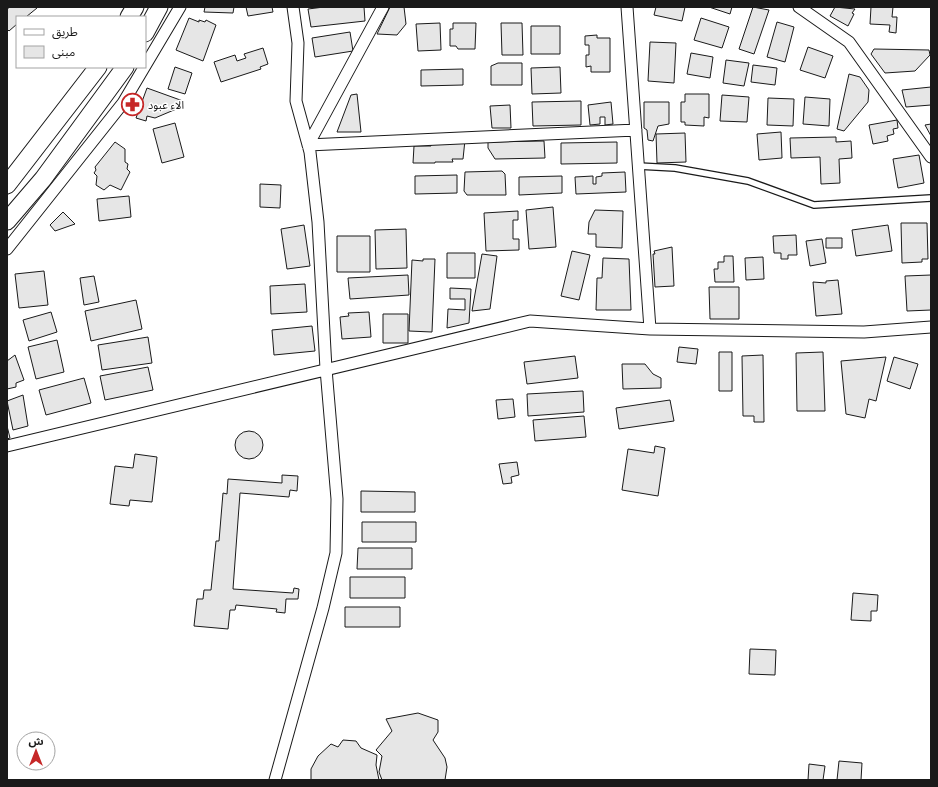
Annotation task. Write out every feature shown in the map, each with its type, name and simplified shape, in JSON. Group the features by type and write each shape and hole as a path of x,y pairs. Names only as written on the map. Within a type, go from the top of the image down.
{"main road":[{"path":"130,16 134,7"},
{"path":"146,31 159,7"},
{"path":"7,185 97,68"},
{"path":"7,221 42,179 124,68"}],"street":[{"path":"146,64 180,7"},
{"path":"275,780 323,608 336,553 337,499 326,369 318,222 308,145 296,101 298,43 293,7"},
{"path":"308,145 383,7"},
{"path":"627,7 650,329"},
{"path":"799,7 849,42 931,157"},
{"path":"7,249 123,103 144,68"},
{"path":"308,145 636,130"},
{"path":"7,446 326,369 530,322 650,329 864,332 931,327"}],"lane":[{"path":"638,166 675,168 748,181 814,205 931,198"}],"building":[{"path":"10,7 37,8 27,16 16,16 16,25 9,31 7,29 7,9"},
{"path":"205,7 234,7 233,13 204,12"},
{"path":"246,7 272,7 273,12 248,16"},
{"path":"324,7 364,7 365,21 311,27 308,9"},
{"path":"390,7 404,7 406,24 397,35 377,34"},
{"path":"656,7 685,7 682,21 654,15"},
{"path":"709,7 732,7 730,14"},
{"path":"753,7 769,10 754,54 739,49"},
{"path":"835,7 855,9 852,13 854,14 848,26 830,16"},
{"path":"871,7 893,7 892,17 897,17 896,33 889,32 890,25 870,24"},
{"path":"189,18 199,22 199,20 205,22 206,20 216,25 203,61 176,50"},
{"path":"701,18 729,27 722,48 694,40"},
{"path":"777,22 794,27 785,62 767,57"},
{"path":"440,23 441,50 418,51 416,24"},
{"path":"453,23 476,23 475,49 458,49 456,46 450,46 450,29 453,29"},
{"path":"501,23 522,23 523,55 502,55"},
{"path":"531,26 560,26 560,54 531,54"},
{"path":"350,32 353,51 315,57 312,38"},
{"path":"597,35 597,38 610,38 610,72 591,72 591,66 586,67 586,55 589,55 589,45 585,45 585,36"},
{"path":"650,42 676,43 674,83 648,81"},
{"path":"808,47 833,56 825,78 800,70"},
{"path":"263,48 268,64 260,67 261,69 221,82 214,62 235,55 237,61 246,58 244,54"},
{"path":"874,49 929,50 930,55 915,71 885,73 871,54"},
{"path":"691,53 713,57 710,78 687,74"},
{"path":"726,60 749,63 744,86 723,83"},
{"path":"498,63 522,63 522,85 491,85 491,66"},
{"path":"753,65 777,68 775,85 751,82"},
{"path":"175,67 192,73 185,94 168,89"},
{"path":"560,67 561,93 532,94 531,68"},
{"path":"463,69 463,85 421,86 421,70"},
{"path":"849,74 860,77 869,90 868,102 844,131 837,129"},
{"path":"931,87 931,105 906,107 902,90"},
{"path":"147,88 183,101 181,107 155,118 147,116 146,121 136,118"},
{"path":"357,94 361,132 337,132 351,95"},
{"path":"685,94 709,94 709,118 704,117 704,126 685,125 685,122 681,122 681,102 685,102"},
{"path":"722,95 749,97 747,122 720,121"},
{"path":"805,97 830,99 829,126 803,124"},
{"path":"768,98 794,99 793,126 767,125"},
{"path":"581,101 581,125 533,126 532,102"},
{"path":"611,102 613,124 605,125 605,117 600,117 600,124 590,125 588,105"},
{"path":"644,102 669,102 669,124 658,126 653,141 648,140 647,130 644,128"},
{"path":"510,105 511,128 492,128 490,106"},
{"path":"897,120 898,128 893,129 894,134 887,136 888,141 873,144 869,125"},
{"path":"175,123 184,157 162,163 153,129"},
{"path":"931,124 931,136 925,125"},
{"path":"781,132 782,158 759,160 757,134"},
{"path":"685,133 686,162 657,163 656,134"},
{"path":"836,137 836,142 851,141 852,158 839,159 840,183 821,184 820,157 791,158 790,138"},
{"path":"465,140 463,159 452,159 453,162 413,163 414,146 431,146 431,142"},
{"path":"544,141 545,158 495,159 488,148 488,142"},
{"path":"115,142 125,149 125,162 128,164 127,169 130,172 121,190 110,185 104,190 96,185 97,176 94,173 96,170 95,167"},
{"path":"617,142 617,163 561,164 561,143"},
{"path":"919,155 924,183 898,188 893,159"},
{"path":"502,171 505,174 506,195 467,195 464,191 465,172"},
{"path":"625,172 626,192 576,194 575,177 593,176 593,184 596,184 596,177 602,176 602,173"},
{"path":"457,175 457,193 415,194 415,176"},
{"path":"562,176 562,193 519,195 519,177"},
{"path":"260,184 281,185 280,208 260,207"},
{"path":"129,196 131,217 99,221 97,199"},
{"path":"553,207 556,247 529,249 526,210"},
{"path":"595,210 623,211 622,248 596,247 596,234 588,234 589,222"},
{"path":"518,211 518,220 513,220 513,239 519,239 519,250 486,251 484,213"},
{"path":"63,212 75,224 55,231 50,225"},
{"path":"901,223 927,223 928,259 922,259 922,262 902,263"},
{"path":"304,225 310,266 287,269 281,229"},
{"path":"888,225 892,251 856,256 852,230"},
{"path":"406,229 407,268 376,269 375,230"},
{"path":"796,235 797,255 788,255 788,259 781,259 781,253 774,253 773,236"},
{"path":"337,236 370,236 370,272 337,272"},
{"path":"826,238 842,238 842,248 826,248"},
{"path":"822,239 826,263 810,266 806,241"},
{"path":"672,247 674,286 655,287 654,251"},
{"path":"572,251 590,255 579,300 561,296"},
{"path":"447,253 475,253 475,278 447,278"},
{"path":"482,254 497,256 490,309 472,311"},
{"path":"724,256 733,256 734,282 715,282 714,269 718,269 718,262 724,262"},
{"path":"763,257 764,279 746,280 745,258"},
{"path":"603,258 629,259 631,310 596,310 597,278 602,278"},
{"path":"423,259 435,259 432,332 409,331 412,260 423,261"},
{"path":"44,271 48,305 19,308 15,274"},
{"path":"408,275 409,295 350,299 348,278"},
{"path":"931,275 931,310 907,311 905,276"},
{"path":"94,276 99,302 84,305 80,278"},
{"path":"838,280 842,314 816,316 813,282 826,283 826,281"},
{"path":"305,284 307,312 271,314 270,286"},
{"path":"709,287 739,287 739,319 710,319"},
{"path":"450,288 471,289 469,323 447,328 448,309 465,310 465,299 450,299"},
{"path":"136,300 142,329 91,341 85,311"},
{"path":"51,312 57,332 29,341 23,320"},
{"path":"369,312 371,337 342,339 340,317 349,316 348,313"},
{"path":"383,314 408,314 408,343 383,343"},
{"path":"312,326 315,351 274,355 272,330"},
{"path":"148,337 152,363 102,370 98,345"},
{"path":"57,340 64,372 36,379 28,347"},
{"path":"679,347 698,349 696,364 677,362"},
{"path":"719,352 732,352 732,391 719,391"},
{"path":"823,352 825,411 797,411 796,353"},
{"path":"15,355 24,380 16,383 16,387 7,389 7,361"},
{"path":"763,355 764,422 754,422 754,416 743,416 742,356"},
{"path":"575,356 578,378 527,384 524,362"},
{"path":"886,357 876,401 869,399 865,418 846,414 841,361"},
{"path":"894,357 918,364 910,389 887,381"},
{"path":"622,364 645,364 653,374 661,378 661,388 623,389"},
{"path":"148,367 153,390 105,400 100,376"},
{"path":"84,378 91,403 46,415 39,390"},
{"path":"583,391 584,412 528,416 527,394"},
{"path":"23,395 28,426 13,430 7,401"},
{"path":"513,399 515,417 498,419 496,400"},
{"path":"670,400 674,421 619,429 616,408"},
{"path":"584,416 586,437 535,441 533,420"},
{"path":"7,426 10,438 7,439"},
{"path":"249,431 259,435 263,445 259,455 249,459 239,455 235,445 239,435"},
{"path":"655,446 665,448 658,496 622,490 628,449 654,453"},
{"path":"135,454 157,457 152,502 130,500 129,506 110,504 115,466 133,468"},
{"path":"517,462 519,475 511,477 512,483 503,484 499,464"},
{"path":"282,475 298,476 297,491 290,490 289,497 240,493 233,589 293,593 294,588 299,589 298,599 286,599 285,613 276,612 277,609 236,605 235,610 230,610 228,629 194,626 197,599 203,599 204,590 211,590 216,541 219,541 223,493 227,494 228,479 282,483"},
{"path":"361,491 415,492 415,512 361,512"},
{"path":"362,522 416,522 416,542 362,542"},
{"path":"358,548 412,548 412,569 357,569"},
{"path":"350,577 405,577 405,598 350,598"},
{"path":"853,593 878,595 877,611 871,611 871,621 851,620"},
{"path":"345,607 400,607 400,627 345,627"},
{"path":"750,649 776,650 775,675 749,674"},
{"path":"418,713 438,720 438,732 433,740 445,758 447,767 445,780 382,780 379,772 382,756 376,750 392,731 386,719"},
{"path":"343,740 356,741 361,748 377,755 376,765 379,780 311,780 311,769 318,756 331,744 338,747"},
{"path":"839,761 862,763 861,780 837,780"},
{"path":"809,764 825,766 823,780 808,780"}],"place":[{"name":"الاء عبود","path":"132,105"}]}
